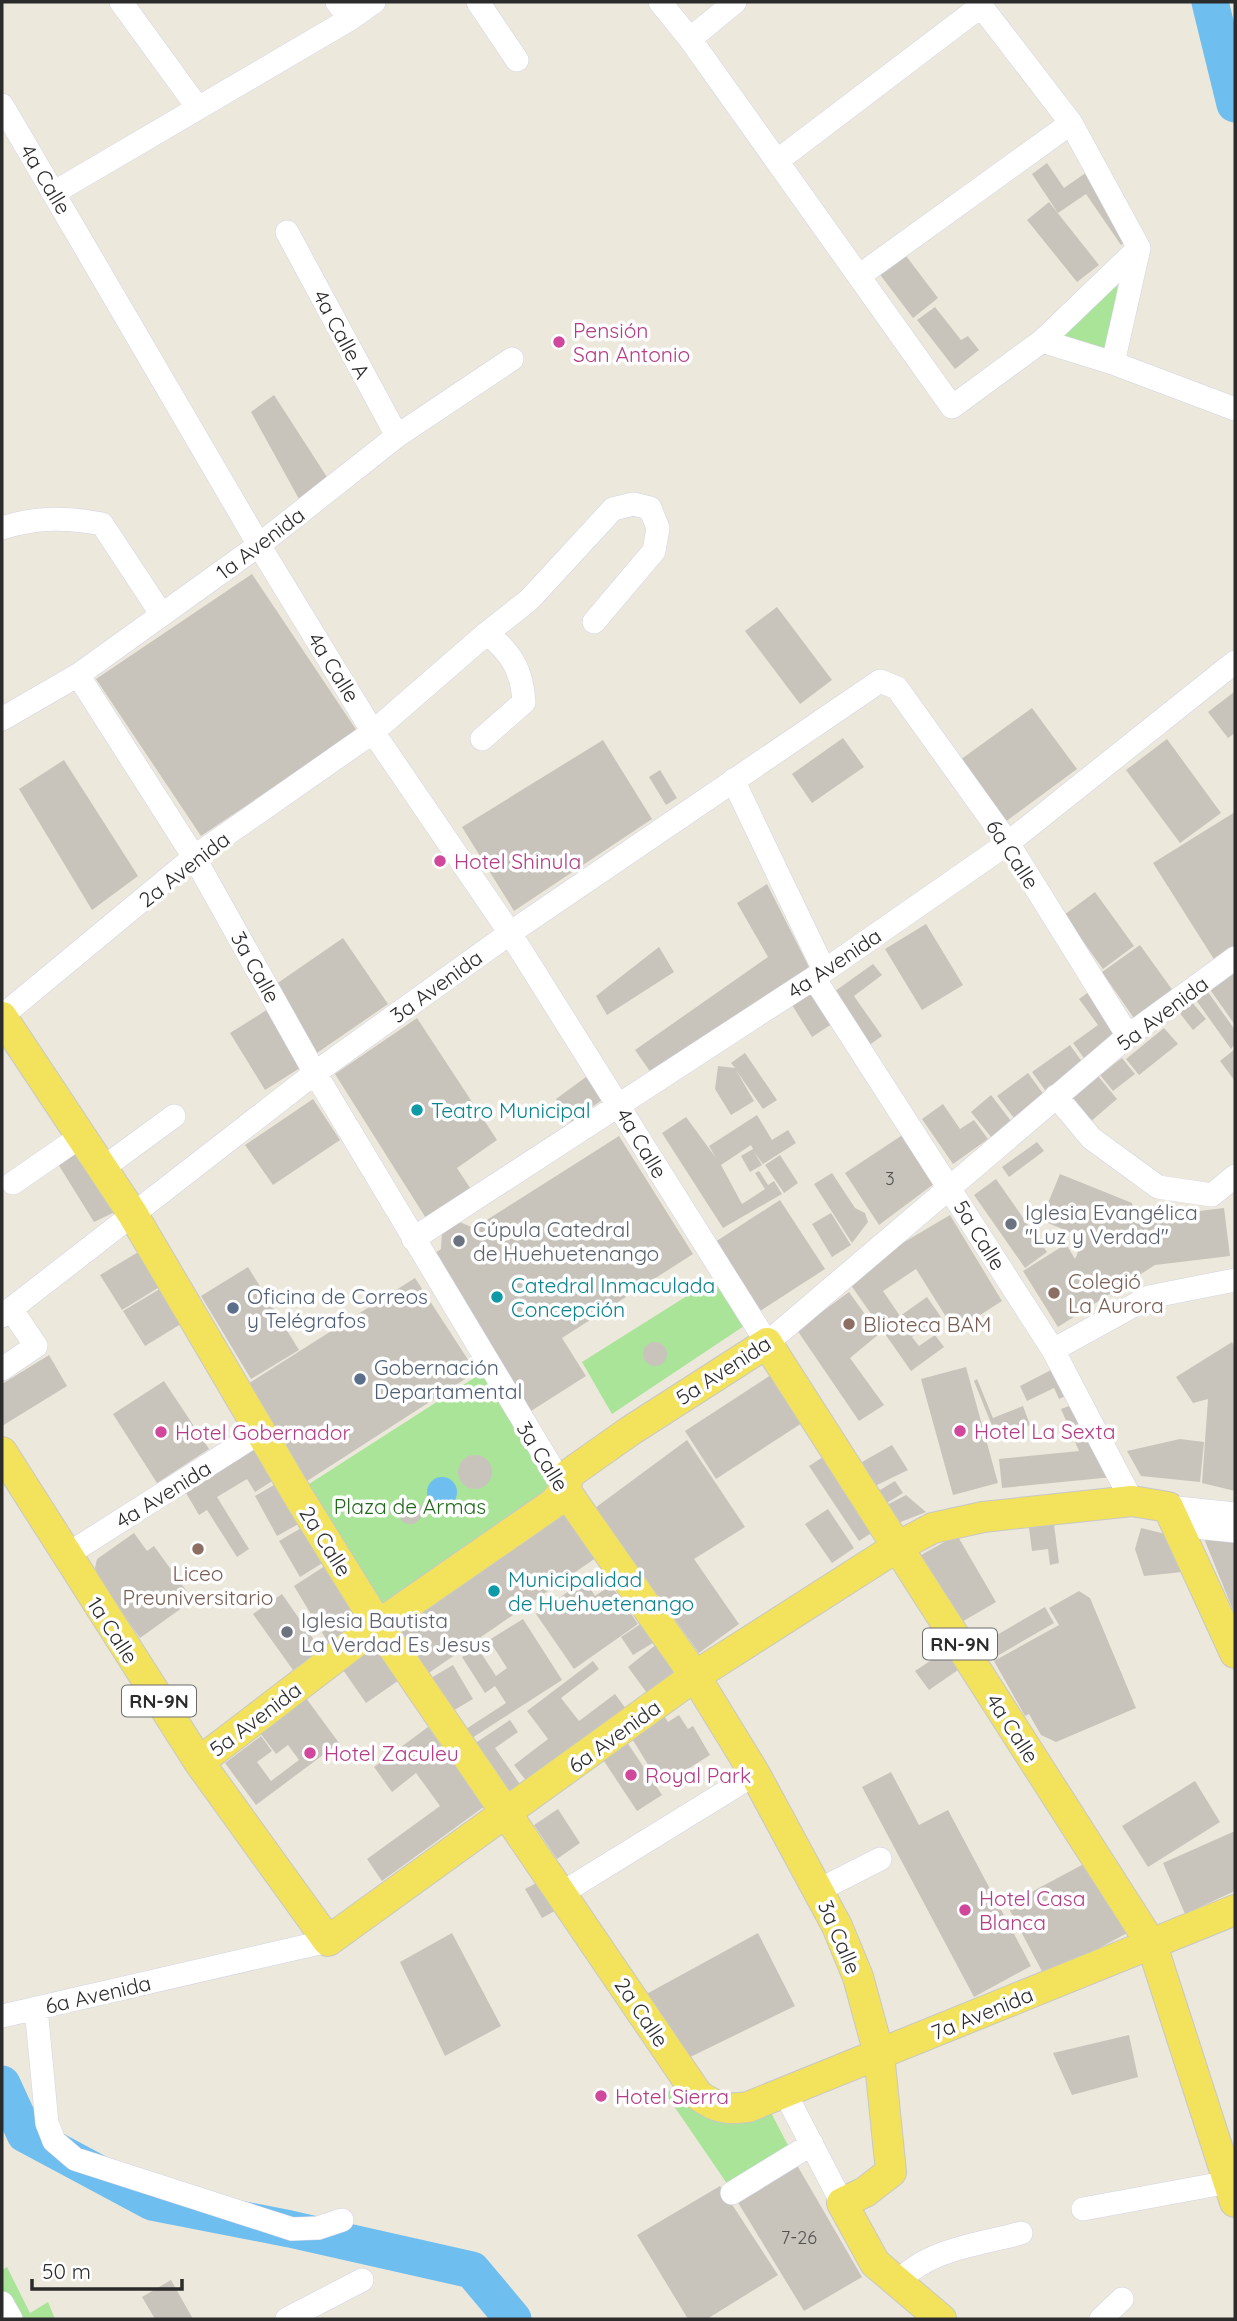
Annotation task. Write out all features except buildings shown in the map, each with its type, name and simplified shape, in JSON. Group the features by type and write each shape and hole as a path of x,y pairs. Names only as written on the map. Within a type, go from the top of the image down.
{"main road":[{"name":"2a Calle","path":"2,1016 132,1213 260,1432 378,1625 509,1813 698,2095 713,2106 728,2110"},
{"name":"5a Avenida","path":"199,1762 378,1625 554,1503 565,1490 569,1474 630,1431 767,1343"},
{"name":"4a Calle","path":"767,1343 1152,1945 1232,2192"},
{"name":"1a Calle","path":"2,1452 65,1556 199,1762 328,1941"},
{"name":"3a Calle","path":"565,1490 695,1676 755,1774 819,1889 858,1977 879,2054 895,2170 865,2192 842,2203"},
{"name":"6a Avenida","path":"328,1941 509,1813 695,1676 897,1547 933,1528 983,1517 1132,1501 1172,1516"},
{"path":"1172,1516 1235,1653"},
{"name":"7a Avenida","path":"728,2110 748,2107 1235,1910"},
{"path":"842,2203 875,2263 896,2284 941,2319"}],"street":[{"path":"121,2 198,108"},
{"path":"55,191 198,108 343,11 374,2"},
{"path":"478,2 517,61"},
{"path":"660,2 690,39 952,407 1042,341 1139,248"},
{"path":"690,39 735,2"},
{"path":"777,161 979,4 1070,123 1139,248 1113,363"},
{"name":"4a Calle","path":"2,105 55,191 259,545 373,732 510,933 767,1343"},
{"path":"859,276 1070,123"},
{"name":"4a Calle A","path":"287,232 397,436"},
{"path":"1042,341 1113,363 1235,409"},
{"name":"1a Avenida","path":"2,719 78,675 259,545 397,436 512,359"},
{"name":"2a Avenida","path":"2,1016 194,858 373,732 529,600 613,509 633,504 650,508 658,528 654,551 594,622"},
{"path":"2,528 31,519 81,520 102,524 162,615"},
{"path":"482,739 524,702 523,677 503,647 488,633"},
{"name":"4a Avenida","path":"414,1239 819,974 1009,844 1235,662"},
{"name":"3a Calle","path":"78,675 194,858 315,1073 565,1490"},
{"name":"6a Calle","path":"886,681 897,688 1009,844 1128,1036"},
{"name":"3a Avenida","path":"6,1312 315,1073 510,933 874,682 886,681"},
{"name":"5a Calle","path":"733,780 819,974 950,1188 1054,1350 1132,1501"},
{"name":"5a Avenida","path":"767,1343 1128,1036 1235,958"},
{"path":"1056,1096 1091,1138 1158,1187 1212,1195 1235,1176"},
{"path":"103,1168 174,1116"},
{"path":"13,1183 81,1136"},
{"path":"1054,1350 1149,1297 1235,1280"},
{"path":"2,1369 36,1346 6,1312"},
{"name":"4a Avenida","path":"65,1556 260,1432"},
{"name":"6a Avenida","path":"1172,1516 1235,1514"},
{"path":"1172,1516 1235,1531"},
{"path":"562,1893 755,1774"},
{"path":"819,1889 880,1859"},
{"name":"6a Avenida","path":"2,2016 328,1941"},
{"path":"36,2008 47,2123 54,2141 75,2159 292,2229 318,2228 342,2220"},
{"path":"784,2091 842,2203"},
{"path":"732,2193 812,2144"},
{"path":"1083,2209 1232,2192"},
{"path":"896,2284 910,2269 933,2256 1021,2233"},
{"path":"287,2319 362,2280"},
{"path":"1101,2319 1122,2299"},
{"path":"2,2303 11,2319"}],"green space":[{"path":"1118,280 1110,358 1055,336"},
{"path":"714,1279 744,1326 612,1414 582,1362"},
{"name":"Plaza de Armas","path":"488,1369 559,1487 387,1613 306,1486"},
{"path":"681,2084 768,2107 790,2149 730,2188 665,2093"},
{"path":"7,2267 30,2313 48,2302 55,2319 2,2319 2,2270"}],"water":[{"path":"442,1477 453,1481 457,1492 453,1503 442,1507 431,1503 427,1492 431,1481"}],"waterway":[{"path":"1210,2 1235,104"},
{"path":"2,2084 25,2134 152,2202 290,2229 472,2270 513,2319"}],"place":[{"name":"Pensión San Antonio","path":"559,342"},
{"name":"Hotel Shinula","path":"440,861"},
{"name":"Teatro Municipal","path":"417,1110"},
{"name":"Iglesia Evangélica \"Luz y Verdad\"","path":"1011,1224"},
{"name":"Cúpula Catedral de Huehuetenango","path":"459,1241"},
{"name":"Colegió La Aurora","path":"1054,1293"},
{"name":"Catedral Inmaculada Concepción","path":"497,1297"},
{"name":"Oficina de Correos y Telégrafos","path":"233,1308"},
{"name":"Blioteca BAM","path":"849,1324"},
{"name":"Gobernación Departamental","path":"360,1379"},
{"name":"Hotel La Sexta","path":"960,1431"},
{"name":"Hotel Gobernador","path":"161,1432"},
{"name":"Liceo Preuniversitario","path":"198,1549"},
{"name":"Municipalidad de Huehuetenango","path":"494,1591"},
{"name":"Iglesia Bautista La Verdad Es Jesus","path":"287,1632"},
{"name":"Hotel Zaculeu","path":"310,1753"},
{"name":"Royal Park","path":"631,1775"},
{"name":"Hotel Casa Blanca","path":"965,1910"},
{"name":"Hotel Sierra","path":"601,2096"}]}
